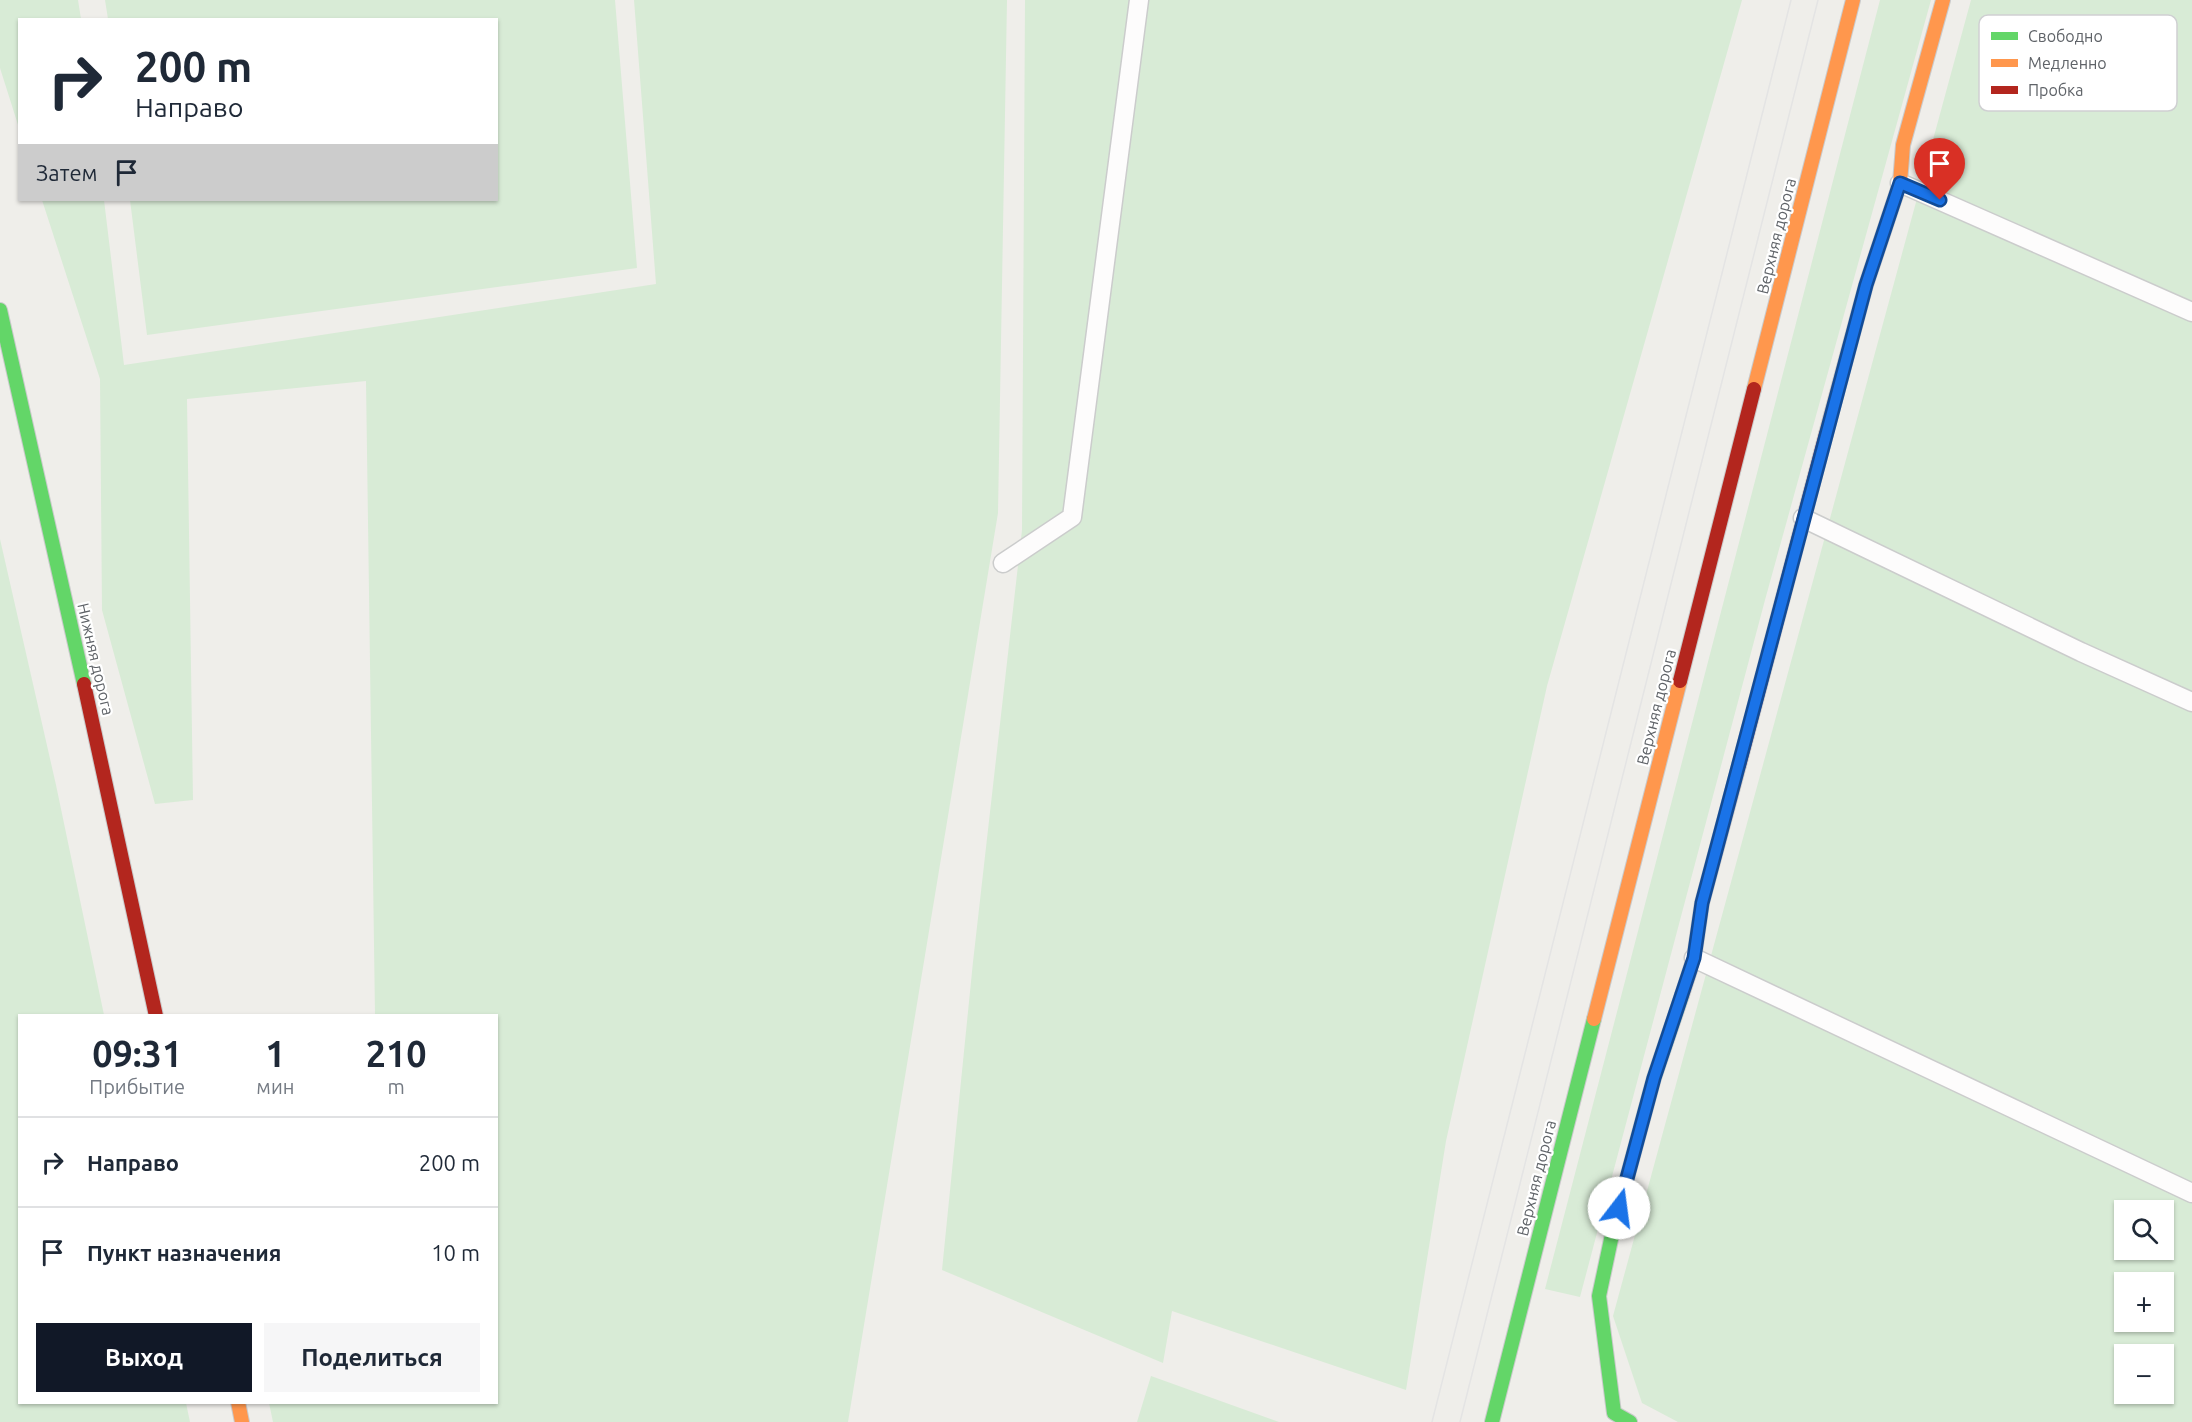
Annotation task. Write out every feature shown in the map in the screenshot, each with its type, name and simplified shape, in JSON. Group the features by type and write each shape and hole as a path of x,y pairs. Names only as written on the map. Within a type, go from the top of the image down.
{"main road":[{"name":"Верхняя дорога","path":"1492,1422 1853,0"},
{"path":"1630,1422 1614,1413 1599,1296 1613,1230 1654,1078 1694,958 1702,903 1866,285 1900,183 1903,145 1943,0"},
{"name":"Нижняя дорога","path":"0,310 106,779 156,1014"},
{"path":"238,1404 242,1422"}],"lane":[{"path":"1003,563 1072,517 1139,0"},
{"path":"1900,183 2192,312"},
{"path":"1803,518 2081,652 2192,702"},
{"path":"1694,958 2192,1193"}],"green space":[{"path":"0,0 78,0 81,18 18,18 18,125 0,68"},
{"path":"105,0 615,0 637,268 147,335 130,201 498,201 498,18 108,18"},
{"path":"634,0 1007,0 998,513 848,1422 273,1422 269,1404 498,1404 498,1014 375,1014 366,381 187,399 193,800 155,804 102,610 100,379 42,201 104,201 124,365 656,284"},
{"path":"1025,0 1742,0 1547,686 1446,1141 1406,1390 1172,1311 1163,1363 942,1270 973,962 1022,530"},
{"path":"1880,0 1931,0 1765,600 1580,1297 1545,1289"},
{"path":"1971,0 2192,0 2192,1422 1678,1422 1642,1403 1613,1316"},
{"path":"0,539 56,785 104,1014 18,1014 18,1404 186,1404 190,1422 0,1422"},
{"path":"1151,1376 1279,1422 1137,1422"}],"tram line":[{"path":"1432,1422 1791,0"},
{"path":"1460,1422 1818,0"}],"traffic: fast":[{"path":"0,310 84,684"},
{"path":"1630,1422 1614,1413 1599,1296 1613,1230 1654,1078 1682,995"},
{"path":"1492,1422 1594,1019"}],"traffic: slow":[{"path":"1754,389 1853,0"},
{"path":"1826,434 1866,285 1900,183 1903,145 1943,0"},
{"path":"1594,1019 1680,681"},
{"path":"1682,995 1694,958 1702,903 1739,765"},
{"path":"238,1404 242,1422"}],"traffic: jam":[{"path":"1680,681 1754,389"},
{"path":"1739,765 1826,434"},
{"path":"84,684 156,1014"}],"route":[{"path":"1619,1208 1654,1078 1694,958 1702,903 1866,285 1900,183 1940,200"}]}
